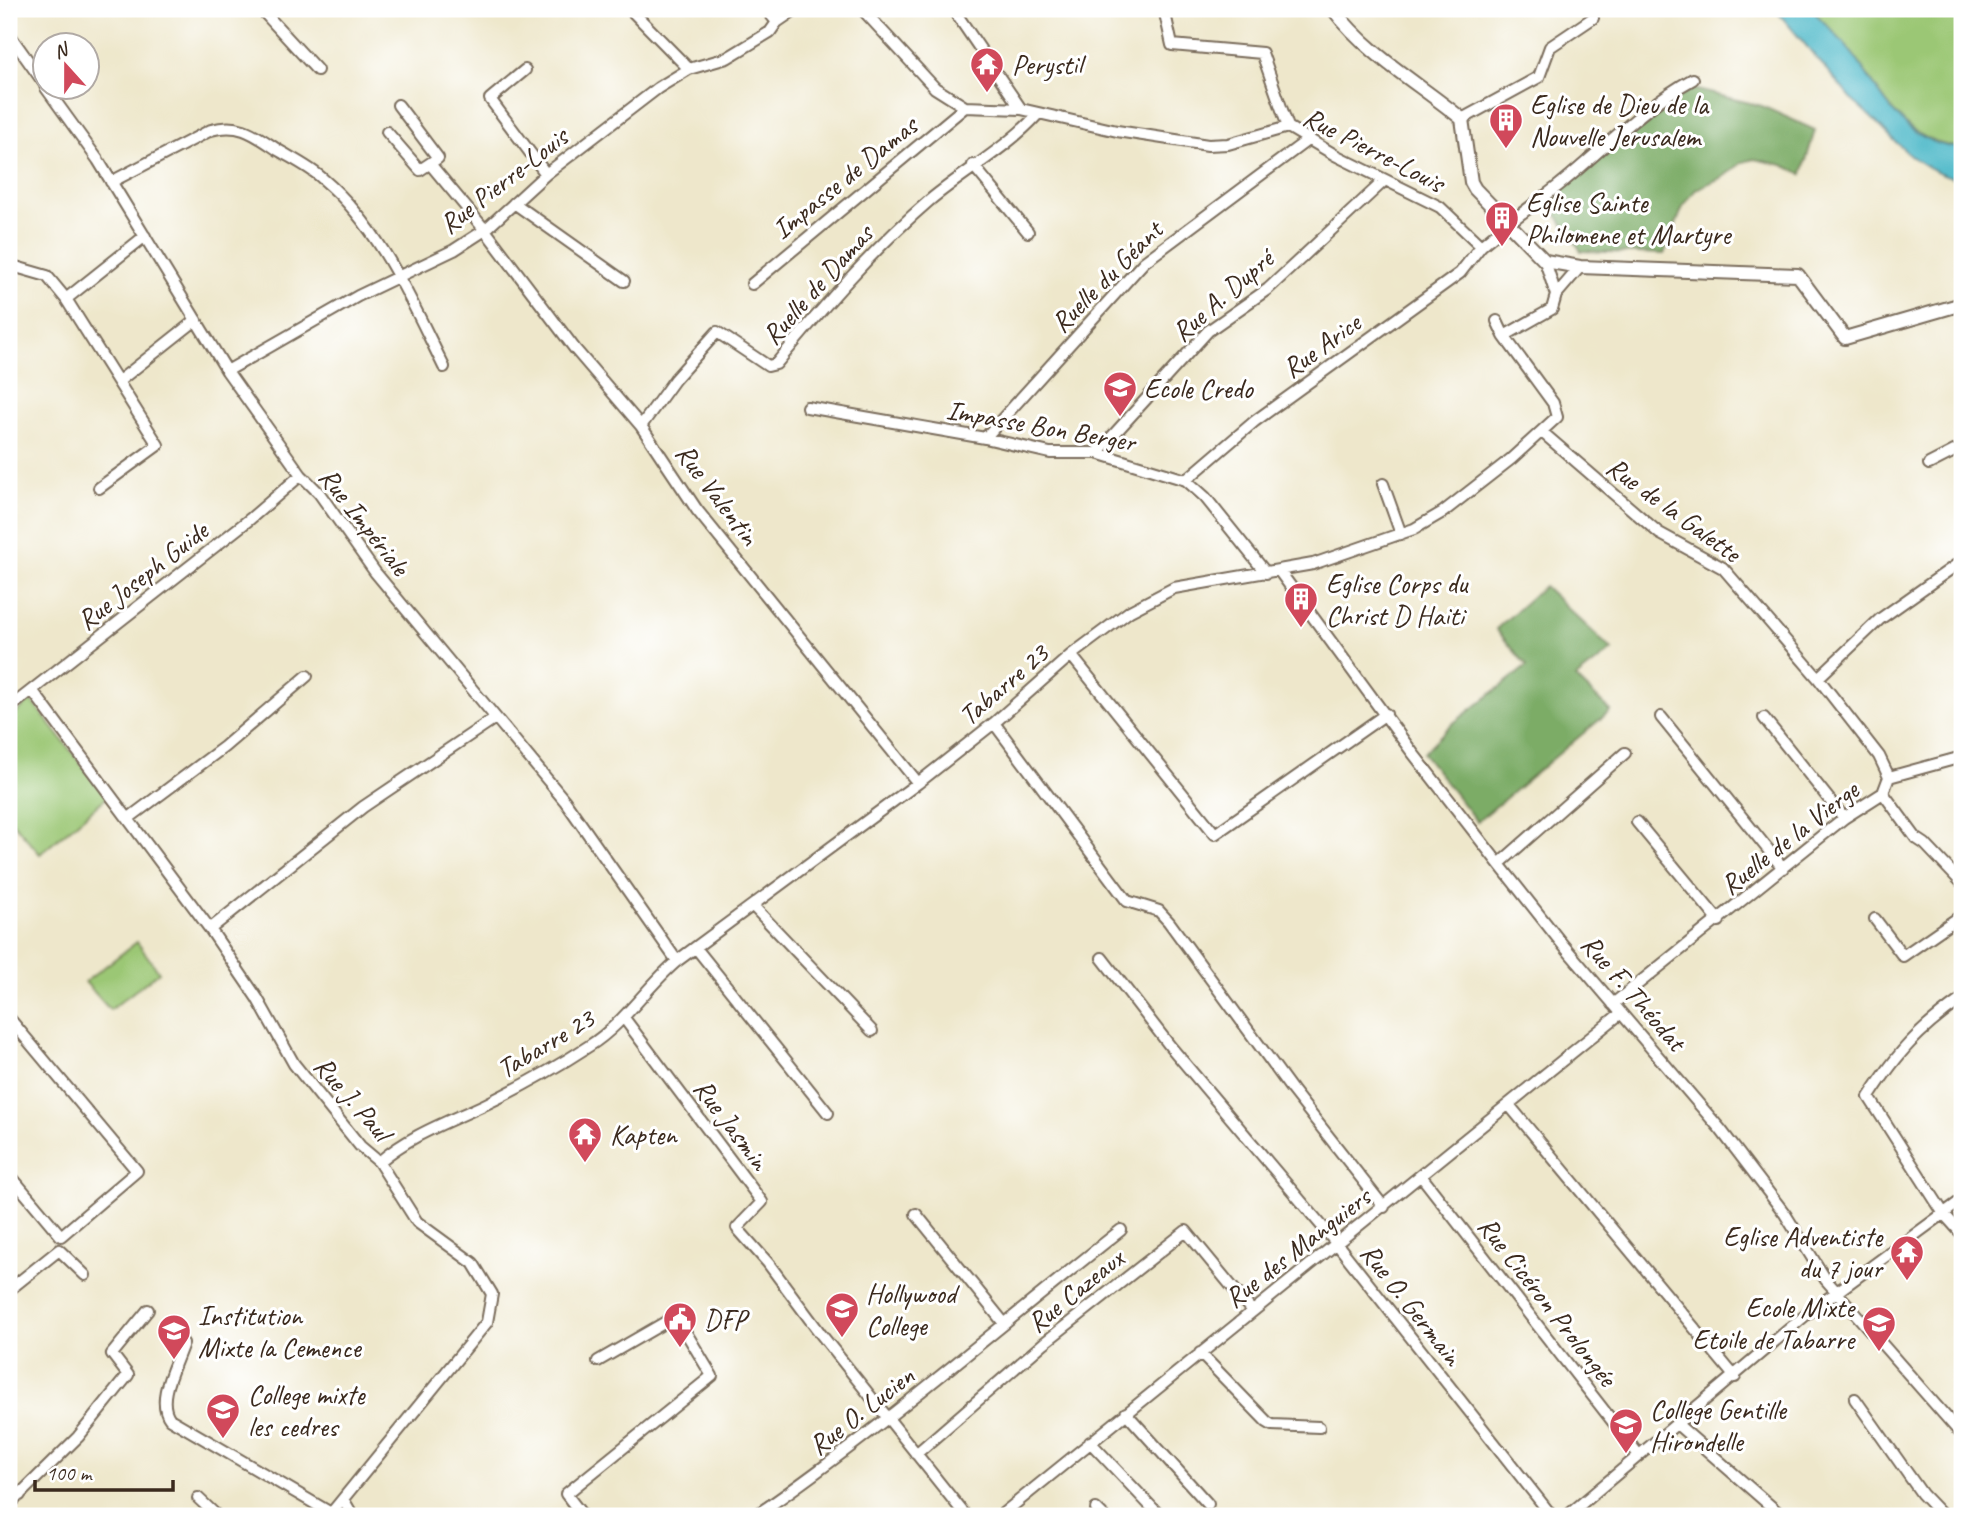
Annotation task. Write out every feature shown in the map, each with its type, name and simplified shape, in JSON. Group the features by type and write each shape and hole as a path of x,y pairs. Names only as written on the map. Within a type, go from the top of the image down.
{"street":[{"path":"630,9 689,69"},
{"path":"766,9 777,22"},
{"name":"Rue Pierre-Louis","path":"227,371 398,277 454,250 485,230 546,174 658,88 689,69 727,58 770,33 777,22 796,9"},
{"path":"862,9 935,88 965,107"},
{"path":"953,9 1021,109"},
{"path":"1164,9 1172,44 1262,53 1288,127"},
{"path":"1333,9 1355,37 1372,52 1406,74 1462,119 1473,185 1545,261 1556,295"},
{"path":"265,10 317,70"},
{"path":"1462,119 1539,77 1550,47 1593,18"},
{"name":"Rue Impériale","path":"9,34 32,67"},
{"path":"525,70 489,99 546,174"},
{"path":"1481,246 1509,220 1558,186 1660,97 1693,79"},
{"name":"Rue Impériale","path":"56,102 111,182 227,371 300,475 319,493 375,572 565,802 677,961"},
{"path":"387,132 420,170 431,165 438,154 398,105"},
{"name":"Rue Pierre-Louis","path":"965,107 1021,109 1117,131 1208,145 1228,144 1288,127 1440,207 1481,246"},
{"name":"Impasse de Damas","path":"752,284 965,107"},
{"name":"Ruelle de Damas","path":"641,426 675,379 717,332 768,366 776,364 841,286 928,202 973,165 1024,130 1038,114"},
{"path":"111,182 211,130 228,125 245,128 323,178 358,214 398,277 444,367"},
{"name":"Ruelle du Géant","path":"985,438 1144,262 1309,139"},
{"name":"Rue Valentin","path":"431,165 485,230 575,349 641,426 697,510 918,783"},
{"path":"973,165 1028,232"},
{"name":"Rue A. Dupré","path":"1097,453 1208,331 1268,289 1385,180"},
{"path":"514,203 624,281"},
{"path":"66,299 145,236"},
{"name":"Rue Arice","path":"1186,480 1255,421 1460,273 1481,246"},
{"path":"1545,261 1580,267 1798,275 1845,338 1962,304"},
{"path":"9,265 47,276 66,299 158,446 99,488"},
{"path":"1504,337 1546,315 1552,309 1556,295 1580,267"},
{"path":"119,381 196,320"},
{"path":"1497,321 1504,337 1557,411 1553,423 1542,432"},
{"name":"Impasse Bon Berger","path":"807,407 985,438 1050,453 1097,453 1186,480 1205,497 1266,573"},
{"name":"Tabarre 23","path":"379,1162 422,1130 488,1103 590,1046 624,1018 657,978 677,961 918,783 994,723 1071,655 1130,611 1174,588 1280,572 1401,534 1443,512 1542,432"},
{"name":"Rue de la Galette","path":"1542,432 1659,534 1723,568 1818,677"},
{"path":"1929,464 1962,447"},
{"name":"Rue Joseph Guide","path":"9,708 250,519 300,475"},
{"path":"1383,484 1401,534"},
{"path":"1818,677 1880,620 1961,564"},
{"name":"Rue F. Théodat","path":"1280,572 1499,864 1617,1009 1721,1130 1785,1214 1835,1292 1962,1435"},
{"path":"1071,655 1215,834 1386,715"},
{"path":"129,818 224,747 307,676"},
{"name":"Ruelle de la Vierge","path":"1617,1009 1844,818 1883,793 1889,777 1879,756 1818,677"},
{"name":"Rue J. Paul","path":"32,690 129,818 150,852 210,929 257,998 294,1064 359,1146 379,1162 417,1222 482,1273 492,1294 493,1304 487,1322 330,1515"},
{"path":"1661,717 1783,868"},
{"path":"210,929 363,807 495,718"},
{"path":"1764,718 1844,818"},
{"path":"994,723 1127,901 1159,911 1169,922 1292,1090 1384,1207"},
{"path":"1499,864 1625,753"},
{"path":"1889,777 1962,758"},
{"path":"1883,793 1916,838 1926,844 1962,883"},
{"path":"1637,822 1719,921"},
{"path":"753,906 872,1031"},
{"path":"1875,919 1903,956 1962,915"},
{"path":"696,948 828,1113"},
{"name":"Rue O. Germain","path":"1102,958 1170,1046 1337,1244 1552,1516"},
{"path":"1962,999 1930,1021 1898,1053 1869,1097 1944,1214 1962,1234"},
{"name":"Rue des Manguiers","path":"1000,1516 1422,1177 1509,1105 1617,1009"},
{"path":"9,1018 137,1171 61,1236 9,1174"},
{"name":"Rue Jasmin","path":"624,1018 762,1202 737,1228 768,1263 820,1333 966,1516"},
{"path":"1509,1105 1735,1377"},
{"name":"Rue Cicéron Prolongée","path":"1422,1177 1638,1454"},
{"path":"1567,1516 1835,1292 1962,1200"},
{"path":"916,1214 1003,1322"},
{"name":"Rue O. Lucien","path":"755,1516 890,1419 1003,1322 1121,1230"},
{"name":"Rue Cazeaux","path":"916,1454 1044,1343 1186,1231 1252,1311"},
{"path":"9,1290 59,1250 85,1275"},
{"path":"9,1505 78,1437 128,1375 112,1354 148,1310"},
{"path":"583,1516 566,1494 712,1376 676,1316 598,1361"},
{"path":"183,1343 163,1405 170,1419 330,1515"},
{"path":"1200,1353 1267,1422 1279,1426 1319,1427"},
{"path":"1855,1399 1922,1494 1943,1516"},
{"path":"1126,1413 1208,1504"},
{"path":"1678,1425 1782,1516"},
{"path":"1090,1442 1160,1516"},
{"path":"9,1485 20,1495"},
{"path":"198,1498 218,1516"},
{"path":"343,1499 353,1516"}],"green space":[{"path":"1811,9 1962,9 1962,148 1942,144 1910,128 1887,103 1850,51"},
{"path":"1693,89 1762,106 1815,130 1802,174 1783,165 1754,159 1743,162 1723,177 1696,189 1683,207 1664,254 1581,251 1547,200 1649,112"},
{"path":"1544,586 1612,650 1576,678 1610,711 1477,822 1423,753 1451,725 1527,666 1496,629"},
{"path":"31,700 107,797 40,854 9,818 9,719"},
{"path":"137,942 159,972 110,1010 85,982"}],"water":[{"path":"1775,9 1811,9 1850,51 1887,103 1911,129 1942,145 1962,148 1962,180 1927,166 1902,148 1854,102"}],"place":[{"name":"Perystil","path":"987,94"},
{"name":"Eglise de Dieu de la Nouvelle Jerusalem","path":"1506,150"},
{"name":"Eglise Sainte Philomene et Martyre","path":"1502,248"},
{"name":"Ecole Credo","path":"1120,418"},
{"name":"Eglise Corps du Christ D Haiti","path":"1301,629"},
{"name":"Kapten","path":"585,1164"},
{"name":"Eglise Adventiste du 7 jour","path":"1907,1282"},
{"name":"Hollywood College","path":"842,1339"},
{"name":"DFP","path":"680,1349"},
{"name":"Ecole Mixte Etoile de Tabarre","path":"1879,1353"},
{"name":"Institution Mixte la Cemence","path":"174,1361"},
{"name":"College mixte les cedres","path":"223,1440"},
{"name":"College Gentille Hirondelle","path":"1626,1455"}]}
